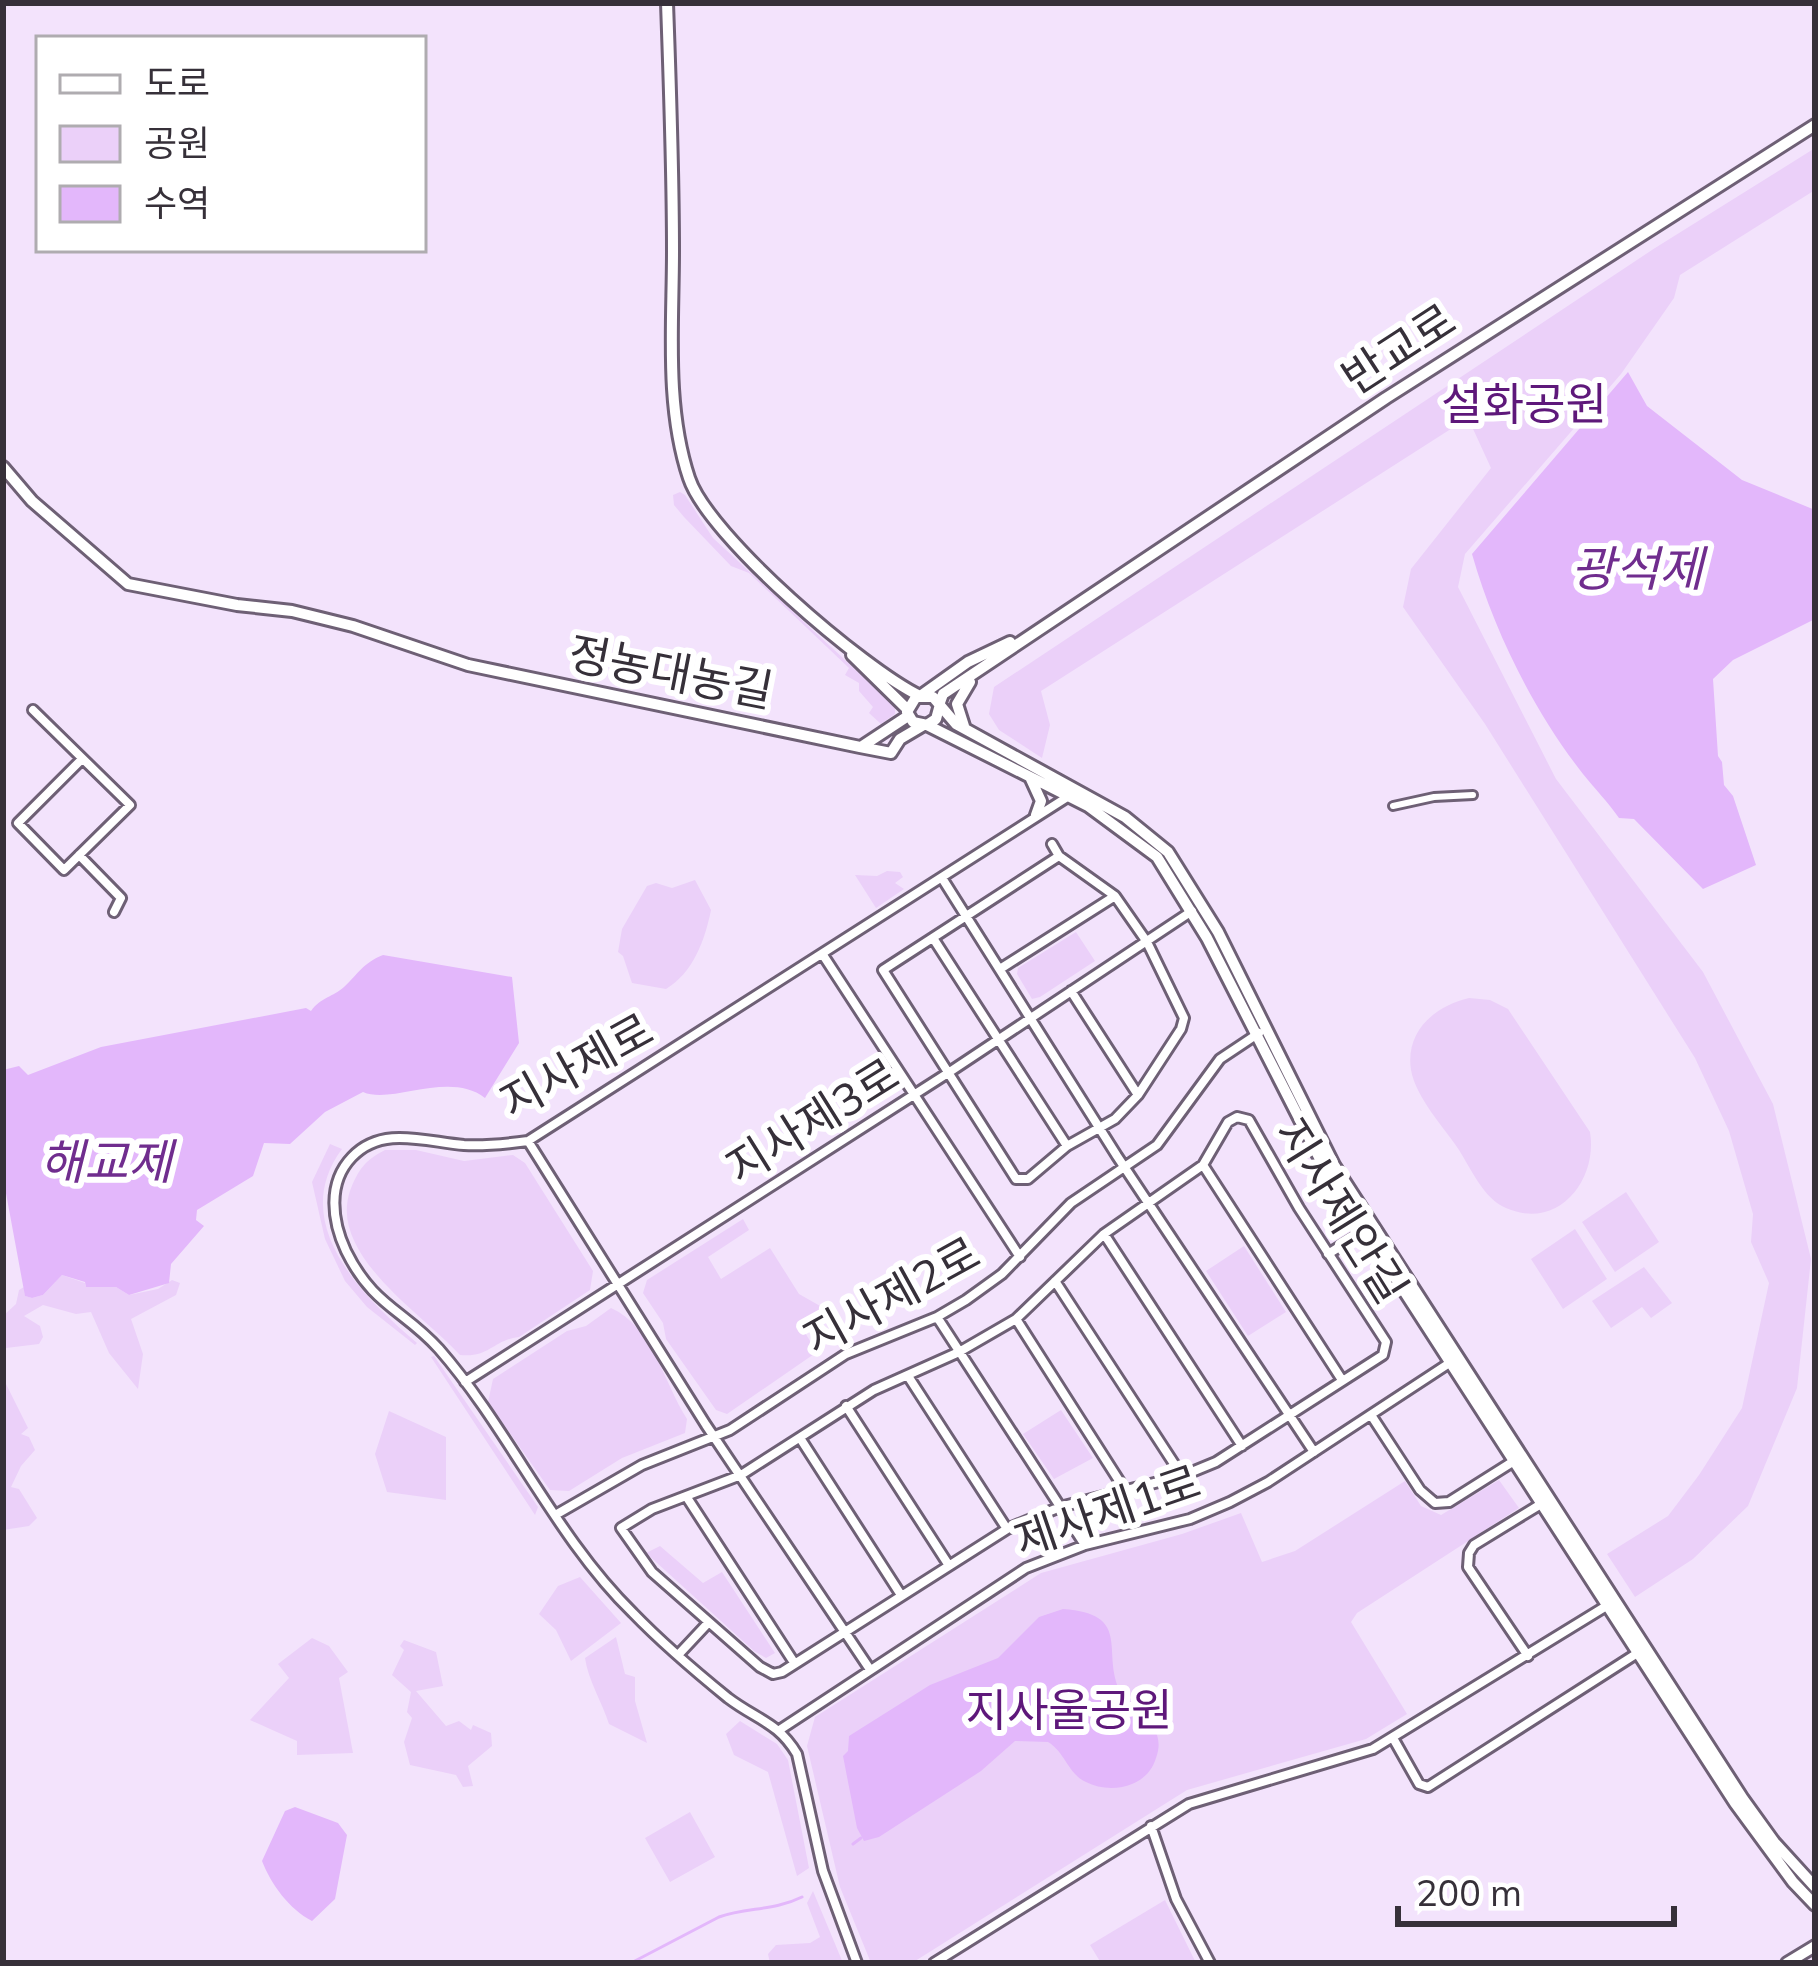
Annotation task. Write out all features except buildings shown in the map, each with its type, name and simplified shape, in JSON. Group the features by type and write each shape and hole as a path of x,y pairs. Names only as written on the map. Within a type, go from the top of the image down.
{"street":[{"path":"667,3 673,395 689,479 723,532 925,726 1069,796 1157,857 1334,1165 1541,1504 1743,1799 1815,1887"},
{"name":"반교로","path":"939,706 943,694 1024,638 1386,398 1815,125"},
{"name":"정농대농길","path":"3,467 32,502 128,584 312,616 468,665 886,752"},
{"name":"반교로","path":"921,695 992,648 1024,638"},
{"path":"843,644 895,683 933,697 956,724 1101,803 1168,852 1210,919 1313,1148 1610,1604 1636,1654 1756,1834 1815,1905"},
{"path":"964,726 956,704 976,672"},
{"path":"860,747 886,732 921,695"},
{"path":"886,752 936,719 939,706"},
{"path":"33,710 82,758 130,806 64,869 18,823 82,758"},
{"path":"886,732 886,752"},
{"path":"1028,774 1041,801 1036,815"},
{"path":"1393,806 1473,795"},
{"name":"지사제로","path":"781,1729 751,1715 621,1602 436,1346 368,1287 339,1234 334,1195 340,1175 353,1156 372,1142 403,1136 491,1146 528,1141 1069,796"},
{"path":"1052,844 1058,856 1115,896 1147,942 1184,1018 1138,1095 1115,1119 1067,1146 1028,1179 1016,1179 883,970 1058,856"},
{"path":"79,855 121,898 114,912"},
{"path":"942,878 1314,1452"},
{"path":"1000,969 1115,896"},
{"name":"지사제3로","path":"464,1382 1192,911"},
{"path":"933,938 1067,1146"},
{"path":"823,956 1020,1257"},
{"path":"1071,991 1138,1095"},
{"name":"지사제2로","path":"557,1514 642,1466 718,1437 838,1358 937,1317 1002,1274 1071,1203 1157,1145 1220,1059 1260,1032"},
{"name":"지사제안길","path":"1237,1117 1249,1120 1385,1342 1383,1355 1242,1446 1182,1476 1060,1507 1006,1529 795,1664 772,1674 652,1572 621,1528 652,1509 741,1474 846,1406 1016,1319 1104,1234 1203,1165 1228,1122 1237,1117"},
{"path":"528,1141 706,1424 868,1668"},
{"name":"지사제안길","path":"1203,1165 1342,1380"},
{"path":"1328,1254 1365,1231"},
{"path":"1104,1234 1242,1446"},
{"path":"1055,1281 1182,1476"},
{"path":"937,1317 1085,1544"},
{"path":"1016,1319 1125,1490"},
{"name":"제사제1로","path":"781,1729 1010,1577 1085,1544 1190,1520 1268,1482 1453,1360"},
{"path":"908,1376 1006,1529"},
{"path":"846,1406 948,1564"},
{"path":"1371,1415 1420,1490 1436,1503 1449,1502 1514,1461"},
{"path":"800,1438 901,1595"},
{"path":"686,1496 795,1664"},
{"path":"1528,1656 1468,1567 1468,1553 1541,1504"},
{"path":"934,1963 1189,1804 1361,1754 1610,1604"},
{"path":"679,1654 708,1623"},
{"path":"1393,1738 1419,1784 1428,1787 1636,1654"},
{"path":"781,1729 796,1754 823,1871 856,1963"},
{"path":"1151,1826 1176,1899 1210,1963"},
{"path":"1787,1963 1815,1946"}],"green space":[{"name":"설화공원","path":"1815,148 1815,190 1680,275 1674,298 1621,374 1465,554 1458,587 1556,779 1703,972 1773,1104 1811,1259 1797,1388 1748,1506 1693,1559 1635,1597 1607,1554 1668,1516 1742,1408 1769,1283 1751,1242 1753,1214 1729,1131 1695,1058 1485,724 1403,607 1411,569 1491,468 1468,418 1041,691 1050,725 1042,758 999,730 989,714 994,687 1655,248"},
{"path":"680,492 713,538 895,706 895,714 881,724 869,713 873,707 859,691 859,683 845,675 849,668 749,573 731,566 674,505 673,495"},
{"path":"900,872 903,877 895,883 904,889 876,908 855,875 877,876"},
{"path":"695,880 711,910 691,965 666,989 632,983 618,952 622,929 647,886 656,883 672,888"},
{"path":"1076,932 1095,961 1032,999 1018,968"},
{"path":"1469,998 1490,1000 1508,1009 1590,1132 1588,1167 1581,1183 1558,1207 1525,1213 1491,1198 1414,1081 1410,1056 1418,1032 1434,1014"},
{"path":"330,1144 342,1149 327,1177 323,1204 327,1231 355,1281 415,1345 367,1307 345,1281 325,1239 312,1182"},
{"path":"385,1150 416,1150 464,1161 513,1155 525,1163 593,1271 590,1290 519,1337 478,1354 460,1355 383,1282 353,1238 347,1215 350,1191 363,1166"},
{"path":"1626,1192 1659,1242 1615,1272 1582,1222"},
{"path":"743,1219 749,1230 708,1257 721,1279 770,1248 799,1294 829,1311 802,1328 817,1352 727,1414 716,1410 666,1339 663,1323 643,1293 647,1280"},
{"path":"1575,1229 1607,1279 1563,1309 1531,1259"},
{"path":"1244,1246 1286,1312 1248,1336 1206,1271"},
{"path":"1644,1267 1672,1303 1651,1318 1642,1307 1611,1328 1592,1301"},
{"path":"62,1275 86,1287 116,1287 129,1295 158,1289 172,1280 180,1283 176,1295 131,1319 143,1354 138,1389 109,1353 91,1312 76,1314 43,1305 24,1316 40,1326 43,1337 39,1344 6,1348 3,1316 16,1304 19,1290 24,1287 25,1296 32,1298 43,1295"},
{"path":"611,1308 647,1342 687,1419 685,1433 622,1458 569,1491 550,1490 488,1402 493,1379"},
{"path":"431,1357 538,1507 535,1515"},
{"path":"3,1378 28,1428 21,1434 29,1437 35,1450 11,1487 19,1489 37,1518 29,1526 3,1530"},
{"path":"1061,1410 1093,1458 1054,1479 1023,1434"},
{"path":"389,1411 446,1437 446,1500 387,1492 375,1454"},
{"name":"지사울공원","path":"1499,1480 1519,1508 1357,1613 1351,1622 1407,1714 1366,1739 1187,1790 912,1963 871,1963 840,1887 807,1746 815,1717 1041,1573 1241,1513 1262,1562 1295,1551 1405,1481 1421,1506 1441,1515"},
{"path":"660,1546 703,1583 722,1572 775,1653 766,1658 754,1651 646,1553"},
{"path":"580,1577 621,1623 571,1661 556,1630 539,1614 558,1586"},
{"path":"616,1637 625,1674 635,1677 635,1701 647,1743 609,1724 587,1666 585,1658"},
{"path":"312,1638 329,1646 348,1672 339,1678 353,1753 297,1755 297,1741 250,1720 289,1678 278,1664"},
{"path":"404,1640 436,1652 443,1686 416,1691 446,1726 459,1721 471,1730 473,1725 491,1733 492,1746 468,1766 473,1786 463,1787 456,1775 410,1765 404,1742 412,1718 407,1712 411,1692 392,1675"},
{"path":"740,1721 777,1744 788,1760 809,1868 797,1876 768,1772 734,1755 726,1734"},
{"path":"690,1812 715,1857 670,1882 645,1838"},
{"path":"813,1891 843,1963 770,1963 768,1954 776,1945 810,1943 820,1937 807,1903"},
{"path":"1165,1900 1196,1963 1101,1963 1090,1945"}],"water":[{"name":"광석제","path":"1628,372 1647,406 1742,480 1815,510 1815,619 1733,660 1713,679 1724,785 1733,796 1756,865 1703,889 1634,819 1619,818 1565,749 1517,669 1472,554"},
{"name":"해교제","path":"383,955 512,977 519,1043 485,1098 455,1087 375,1095 363,1092 325,1112 290,1144 264,1143 253,1176 197,1210 196,1220 204,1226 171,1264 169,1283 129,1295 116,1287 86,1287 85,1282 62,1275 43,1295 25,1296 3,1177 3,1070 19,1066 28,1075 101,1047 306,1008 311,1011"},
{"path":"1063,1609 1085,1612 1107,1626 1119,1689 1157,1736 1156,1758 1147,1774 1127,1786 1097,1786 1080,1778 1048,1742 1015,1741 981,1771 879,1837 864,1841 857,1828 843,1756 849,1736 930,1685 998,1658 1039,1617"},
{"path":"295,1807 338,1823 347,1835 335,1899 312,1921 282,1895 262,1861 285,1811"}],"waterway":[{"path":"853,1844 861,1838"},
{"path":"631,1963 719,1917 802,1897"}]}
